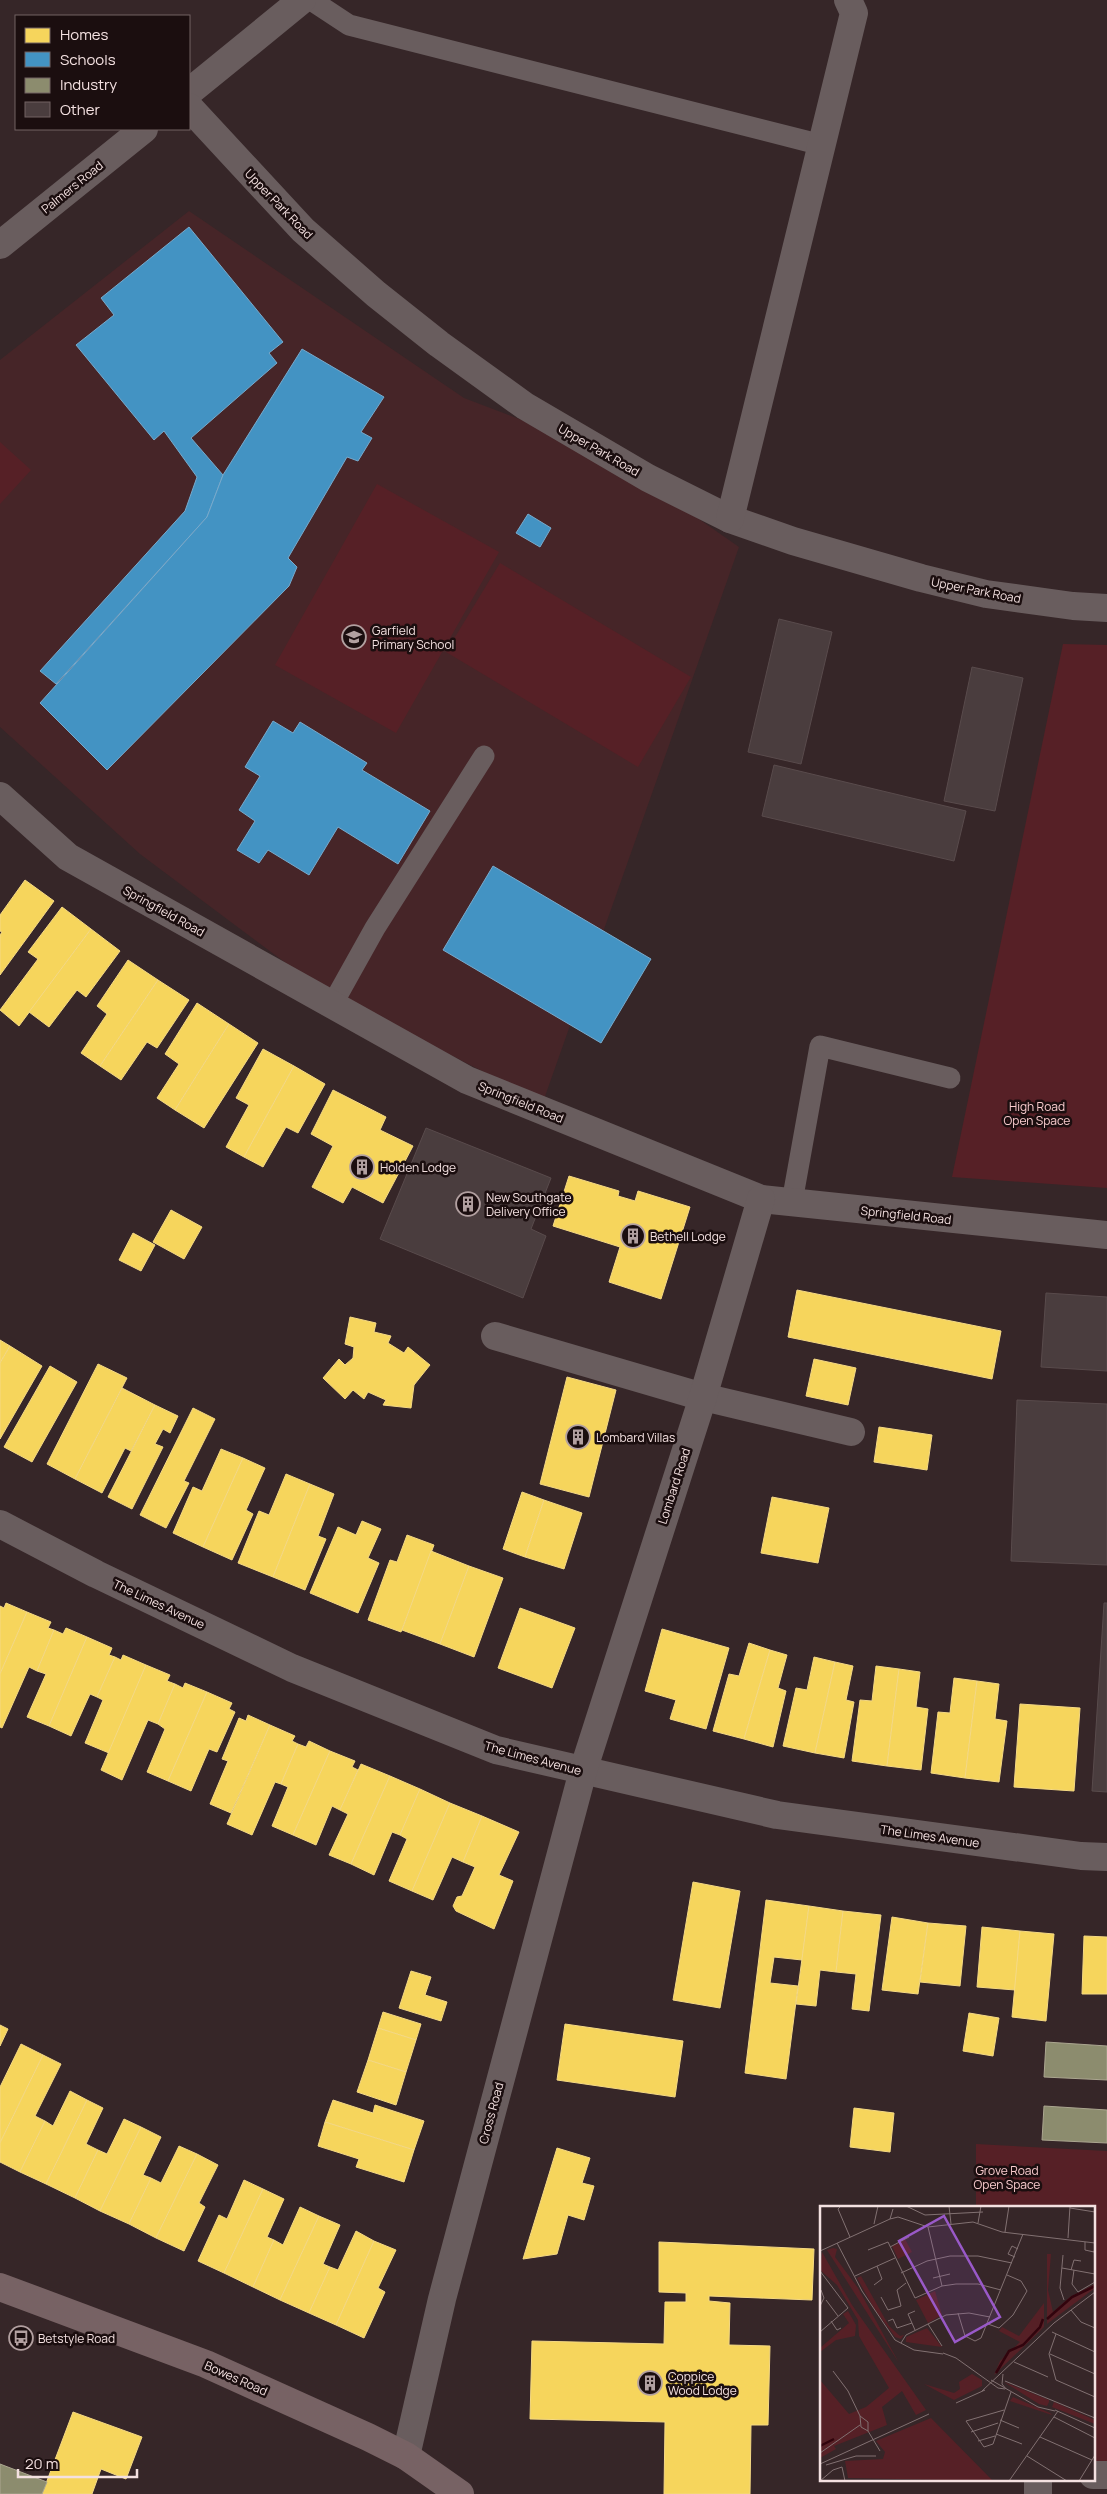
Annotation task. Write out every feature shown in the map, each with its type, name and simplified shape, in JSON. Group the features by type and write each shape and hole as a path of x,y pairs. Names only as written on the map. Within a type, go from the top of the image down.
{"main road":[{"name":"Bowes Road","path":"0,2287 206,2364 406,2456 460,2494"}],"street":[{"path":"730,519 854,13 848,0"},
{"path":"190,91 300,1"},
{"name":"Upper Park Road","path":"190,108 302,230 439,344 524,406 648,478 730,519 793,541 893,570 986,594 1073,606 1107,608"},
{"name":"Palmers Road","path":"0,245 143,130"},
{"name":"Springfield Road","path":"0,796 68,857 467,1080 761,1199 1107,1235"},
{"name":"Lombard Road","path":"583,1771 703,1397 761,1199"},
{"path":"495,1336 703,1397 850,1432"},
{"name":"The Limes Avenue","path":"0,1524 96,1574 292,1668 496,1750 777,1815 1081,1856 1107,1857"},
{"name":"Cross Road","path":"406,2456 442,2299 583,1771"},
{"path":"1094,2475 1107,2475"}],"lane":[{"path":"300,1 349,25 822,145"},
{"path":"332,1005 375,928 484,756"},
{"path":"792,1202 820,1046 950,1078"}],"shaded area":[{"name":"Garfield Primary School","path":"189,211 464,398 600,450 739,547 543,1102 421,1040 377,1031 140,854 0,727 0,360"}],"green space":[{"path":"0,442 31,470 0,504"},
{"path":"377,484 499,552 396,733 275,665"},
{"path":"500,563 691,677 638,767 446,652"},
{"name":"High Road Open Space","path":"1063,644 1107,645 1107,1188 952,1177"},
{"name":"Grove Road Open Space","path":"976,2144 1107,2151 1107,2481 1094,2480 1094,2206 976,2206"}],"building: Homes":[{"path":"25,880 54,901 0,975 0,935 2,932 0,931 0,915"},
{"path":"62,907 91,929 19,1026 0,1010 38,959 28,952"},
{"path":"91,929 120,951 86,997 77,990 49,1027 29,1012"},
{"path":"128,960 158,980 100,1066 81,1053 107,1014 97,1006"},
{"path":"158,980 189,1000 157,1048 147,1042 121,1080 100,1066"},
{"path":"197,1003 229,1024 175,1110 157,1098 179,1064 165,1054"},
{"path":"229,1024 258,1043 204,1128 175,1110"},
{"path":"263,1049 294,1066 244,1157 226,1147 249,1105 236,1098"},
{"path":"294,1066 325,1084 298,1133 286,1127 263,1167 244,1157"},
{"name":"Holden Lodge","path":"333,1090 386,1117 380,1130 413,1146 383,1203 352,1187 343,1203 312,1187 333,1146 311,1134"},
{"name":"Bethell Lodge","path":"569,1176 619,1191 618,1196 635,1201 638,1191 690,1207 661,1299 609,1282 620,1247 553,1226"},
{"path":"171,1210 202,1227 184,1259 153,1242"},
{"path":"133,1233 155,1245 141,1271 119,1260"},
{"path":"797,1290 1001,1331 992,1379 788,1337"},
{"path":"350,1317 376,1323 374,1332 391,1336 388,1343 404,1353 408,1347 430,1365 414,1385 411,1408 383,1405 386,1400 368,1392 364,1399 353,1390 345,1399 323,1378 339,1359 345,1365 353,1358 354,1347 345,1344"},
{"path":"0,1340 10,1346 0,1363"},
{"path":"10,1346 42,1366 0,1439 0,1363"},
{"path":"814,1359 856,1368 848,1405 806,1396"},
{"path":"98,1364 127,1378 75,1479 47,1464"},
{"path":"50,1366 77,1382 32,1462 4,1447"},
{"name":"Lombard Villas","path":"567,1377 616,1390 589,1497 540,1484"},
{"path":"122,1388 155,1405 131,1451 125,1448 102,1493 75,1479"},
{"path":"155,1405 178,1416 170,1433 163,1429 155,1444 163,1447 132,1509 108,1497"},
{"path":"193,1408 215,1419 184,1481 189,1483 166,1528 140,1515"},
{"path":"879,1427 932,1435 927,1470 874,1462"},
{"path":"221,1449 243,1458 203,1547 173,1533 193,1487 202,1491"},
{"path":"243,1458 265,1468 246,1510 253,1514 232,1560 203,1547"},
{"path":"286,1474 310,1484 273,1577 238,1563 259,1511 269,1515"},
{"path":"310,1484 334,1494 318,1536 326,1539 305,1590 273,1577"},
{"path":"522,1492 544,1500 525,1557 503,1549"},
{"path":"772,1497 829,1508 818,1563 761,1553"},
{"path":"544,1500 582,1513 564,1569 525,1557"},
{"path":"362,1521 381,1529 368,1558 379,1563 358,1613 310,1593 338,1527 356,1535"},
{"path":"407,1535 434,1545 401,1632 368,1620 390,1560 397,1562"},
{"path":"431,1551 469,1566 440,1644 402,1630"},
{"path":"469,1566 503,1578 474,1657 440,1644"},
{"path":"6,1603 27,1612 0,1674 0,1606 4,1608"},
{"path":"520,1608 575,1628 552,1688 498,1668"},
{"path":"27,1612 51,1622 48,1628 54,1630 37,1671 29,1667 2,1728 0,1727 0,1674"},
{"path":"66,1628 87,1637 49,1726 27,1717 46,1674 37,1671 54,1630 63,1634"},
{"path":"662,1629 729,1648 706,1729 670,1719 676,1700 645,1691"},
{"path":"87,1637 112,1648 109,1655 115,1657 97,1697 90,1694 71,1736 49,1726"},
{"path":"749,1643 770,1650 744,1739 713,1731 729,1674 739,1676"},
{"path":"770,1650 787,1655 778,1688 786,1691 773,1747 744,1739"},
{"path":"123,1655 146,1665 109,1753 85,1743 103,1700 97,1697 115,1657 121,1660"},
{"path":"814,1657 835,1662 815,1753 783,1746 796,1688 807,1690"},
{"path":"835,1662 853,1666 846,1700 854,1702 844,1758 815,1753"},
{"path":"146,1665 170,1675 167,1681 175,1684 158,1724 148,1720 122,1780 101,1770"},
{"path":"876,1666 899,1669 887,1766 852,1761 860,1700 872,1701"},
{"path":"899,1669 920,1672 916,1707 928,1709 921,1770 887,1766"},
{"path":"954,1678 977,1681 965,1778 931,1773 938,1712 950,1713"},
{"path":"977,1681 999,1684 995,1719 1007,1721 999,1782 965,1778"},
{"path":"185,1683 207,1692 168,1781 147,1772 165,1729 158,1724 175,1684 183,1688"},
{"path":"207,1692 232,1703 229,1709 235,1712 217,1752 209,1749 191,1791 168,1781"},
{"path":"1020,1704 1080,1708 1074,1791 1014,1787"},
{"path":"248,1715 270,1725 231,1813 210,1804 228,1761 222,1759 239,1718 246,1721"},
{"path":"270,1725 295,1736 292,1741 298,1744 281,1784 275,1782 252,1835 227,1824"},
{"path":"309,1741 330,1751 293,1835 272,1826 288,1787 281,1784 298,1744 306,1747"},
{"path":"330,1751 355,1761 352,1767 358,1770 340,1810 332,1806 316,1845 293,1835"},
{"path":"361,1764 390,1776 351,1864 329,1855 348,1814 340,1810"},
{"path":"390,1776 420,1789 400,1835 392,1832 374,1875 351,1864"},
{"path":"420,1789 450,1803 412,1891 389,1881 407,1839 400,1835"},
{"path":"450,1803 482,1816 463,1862 452,1857 433,1900 412,1891"},
{"path":"482,1816 519,1832 499,1875 513,1881 494,1929 456,1911 453,1906 457,1897 462,1896 475,1867 463,1862"},
{"path":"693,1882 740,1891 720,2008 673,2000"},
{"path":"766,1900 809,1906 802,1960 774,1957 770,1983 798,1986 786,2079 745,2073"},
{"path":"809,1906 843,1911 836,1972 820,1970 816,2006 796,2004"},
{"path":"843,1911 881,1915 869,2011 852,2009 856,1974 836,1972"},
{"path":"892,1917 928,1923 918,1994 882,1990"},
{"path":"928,1923 966,1926 960,1986 920,1982"},
{"path":"982,1927 1020,1931 1015,1990 977,1987"},
{"path":"1020,1931 1054,1934 1046,2021 1012,2017"},
{"path":"1084,1936 1107,1937 1107,1994 1082,1994"},
{"path":"411,1971 431,1977 425,1995 447,2002 441,2021 399,2008"},
{"path":"383,2012 421,2024 416,2040 378,2028"},
{"path":"969,2013 999,2018 993,2056 963,2051"},
{"path":"565,2024 683,2041 675,2097 557,2080"},
{"path":"0,2025 8,2029 0,2046"},
{"path":"378,2028 416,2040 406,2072 368,2060"},
{"path":"21,2044 43,2055 0,2143 0,2087"},
{"path":"43,2055 61,2064 35,2116 45,2121 20,2172 0,2162 0,2143"},
{"path":"368,2060 406,2072 396,2105 357,2092"},
{"path":"70,2091 87,2100 46,2184 20,2172 45,2121 53,2126"},
{"path":"87,2100 103,2108 86,2144 98,2150 75,2198 46,2184"},
{"path":"333,2100 373,2113 375,2105 424,2121 414,2150 325,2122"},
{"path":"854,2108 894,2113 890,2152 850,2147"},
{"path":"124,2119 141,2127 100,2211 75,2198 98,2150 107,2154"},
{"path":"325,2122 414,2150 404,2182 356,2167 359,2159 318,2146"},
{"path":"141,2127 161,2137 143,2175 151,2178 129,2224 100,2211"},
{"path":"179,2146 197,2154 156,2238 129,2224 151,2178 161,2183"},
{"path":"557,2148 590,2158 582,2183 594,2186 584,2220 568,2215 557,2254 523,2259"},
{"path":"197,2154 218,2165 199,2203 205,2207 184,2251 156,2238"},
{"path":"244,2180 263,2189 224,2273 198,2261 219,2215 227,2219"},
{"path":"263,2189 284,2199 267,2237 274,2240 253,2287 224,2273"},
{"path":"300,2207 319,2216 280,2300 253,2287 274,2240 283,2245"},
{"path":"319,2216 340,2225 323,2264 330,2267 309,2313 280,2300"},
{"path":"356,2231 374,2241 336,2325 309,2313 330,2267 338,2270"},
{"path":"374,2241 396,2250 378,2288 385,2292 364,2338 336,2325"},
{"name":"Coppice Wood Lodge","path":"659,2242 814,2249 812,2300 709,2296 709,2301 730,2303 729,2345 770,2346 768,2425 751,2425 750,2494 664,2494 665,2422 530,2419 532,2341 664,2344 665,2302 686,2302 686,2293 659,2292"},
{"path":"73,2412 142,2437 126,2479 101,2469 92,2494 42,2494"}],"building: Schools":[{"path":"189,227 283,342 269,353 277,363 191,438 223,475 207,517 56,684 40,671 185,511 197,477 164,431 154,440 76,345 114,315 101,298"},
{"path":"302,349 384,397 361,432 372,438 358,461 347,457 288,558 297,567 289,586 107,770 40,703 207,517 223,475"},
{"path":"528,514 551,528 540,547 516,533"},
{"path":"273,721 293,733 300,722 367,763 362,770 430,811 398,864 338,827 309,875 268,850 259,863 237,850 255,821 239,810 260,776 245,767"},
{"path":"493,866 651,959 601,1043 443,950"}],"building: Industry":[{"path":"1046,2042 1107,2046 1107,2080 1044,2077"},
{"path":"1044,2106 1107,2110 1107,2143 1042,2140"},
{"path":"0,2464 47,2482 42,2494 0,2494"}],"building: Other":[{"path":"779,619 832,632 801,764 748,752"},
{"path":"972,667 1023,678 995,811 944,801"},
{"path":"774,765 966,811 954,861 762,816"},
{"name":"New Southgate Delivery Office","path":"426,1128 551,1178 531,1229 546,1236 523,1298 380,1239"},
{"path":"1046,1293 1107,1297 1107,1371 1041,1367"},
{"path":"1017,1400 1107,1404 1107,1565 1011,1561"},
{"path":"1104,1603 1107,1603 1107,1792 1092,1791"}],"place":[{"name":"Garfield Primary School","path":"354,637"},
{"name":"Holden Lodge","path":"362,1167"},
{"name":"New Southgate Delivery Office","path":"468,1204"},
{"name":"Bethell Lodge","path":"633,1236"},
{"name":"Lombard Villas","path":"578,1437"},
{"name":"Betstyle Road","path":"21,2338"},
{"name":"Coppice Wood Lodge","path":"650,2383"}]}
